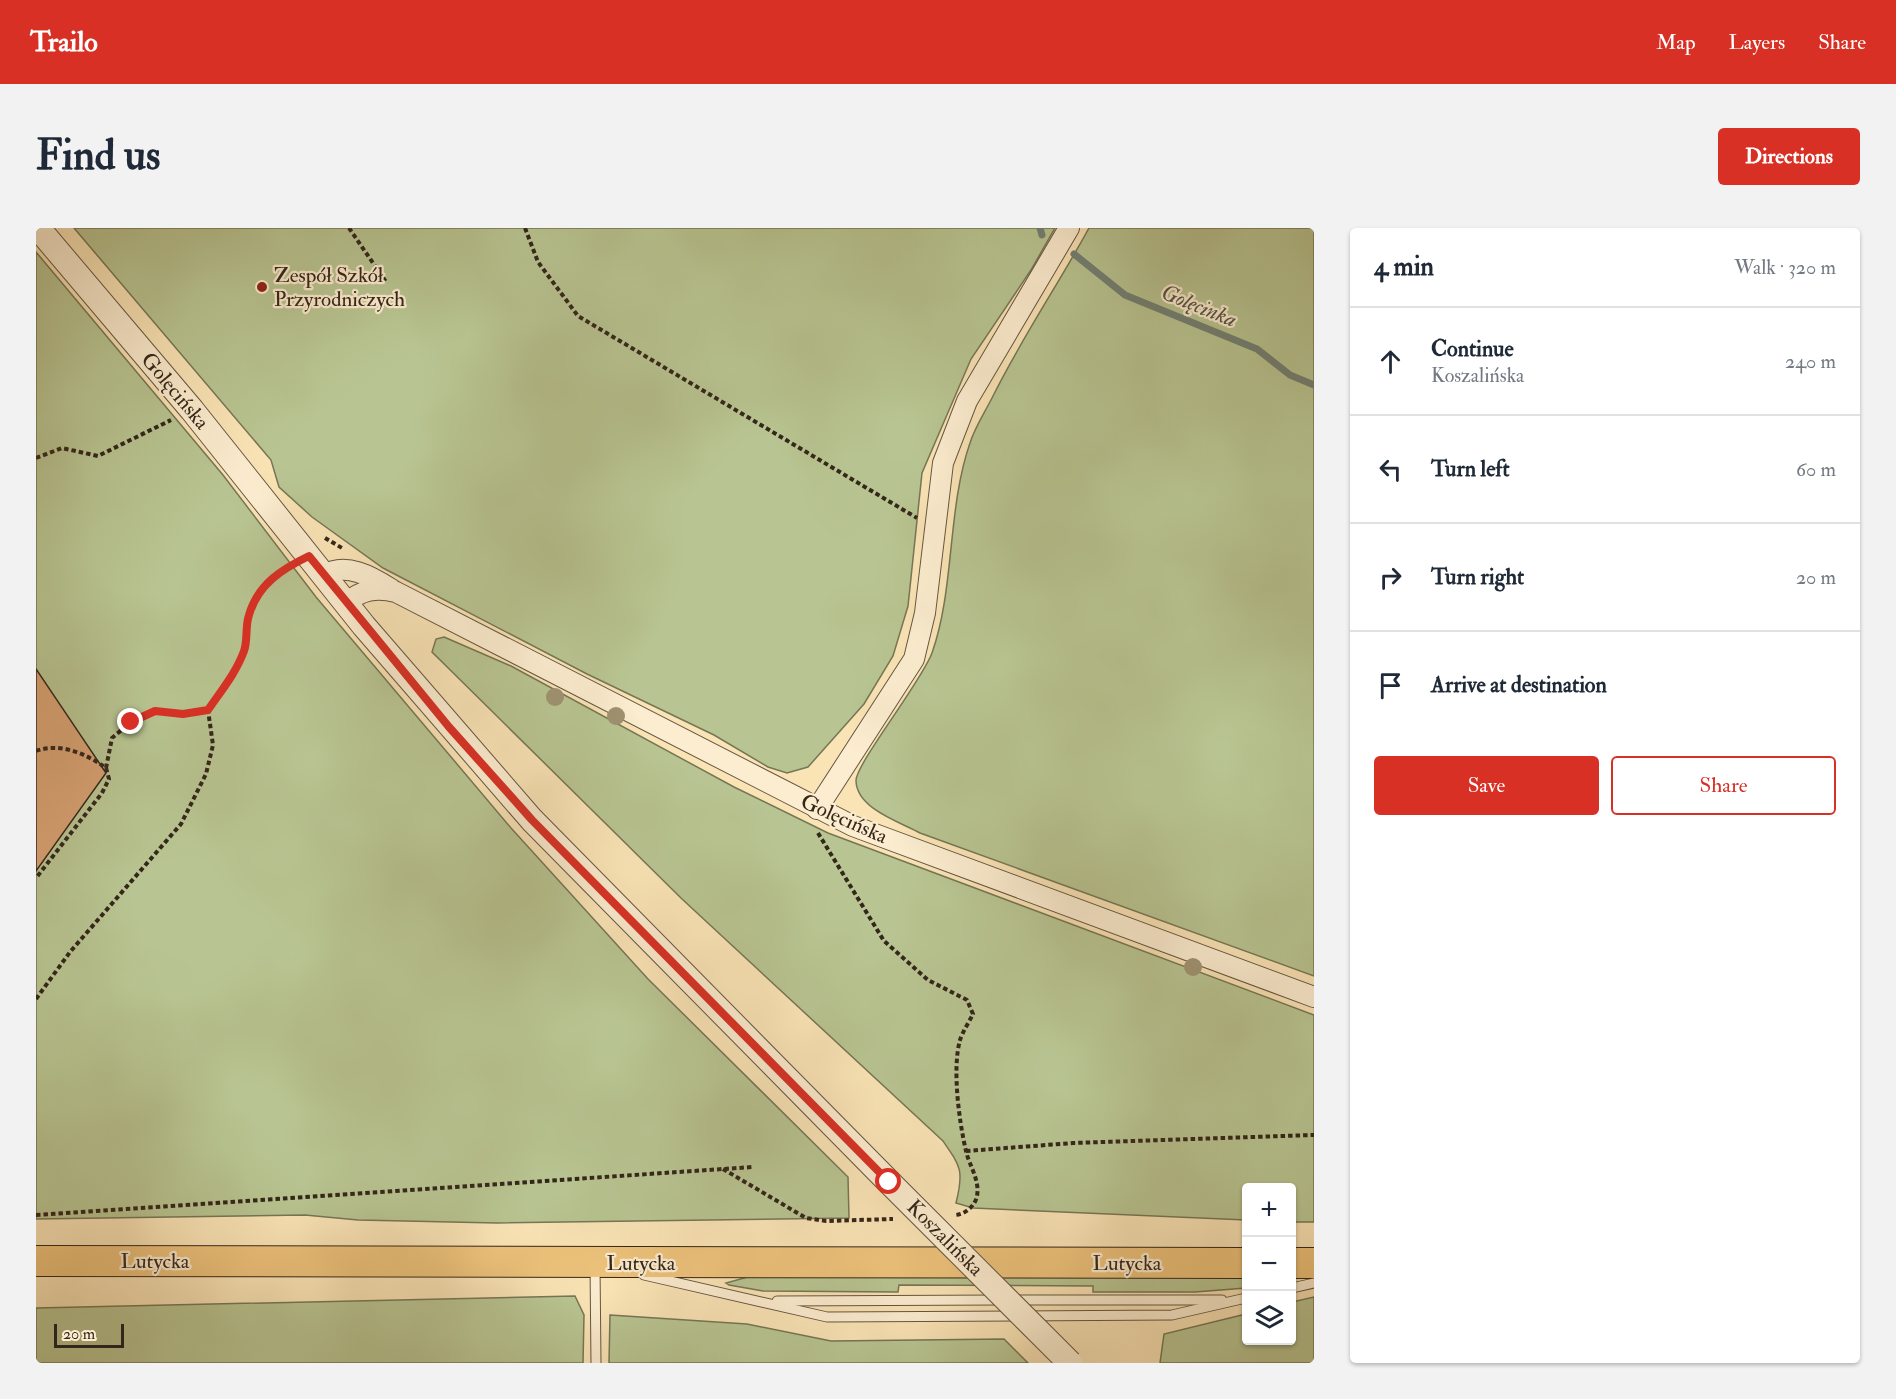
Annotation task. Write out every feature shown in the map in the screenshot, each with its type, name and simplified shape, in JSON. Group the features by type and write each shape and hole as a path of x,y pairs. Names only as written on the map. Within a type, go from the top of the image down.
{"main road":[{"name":"Lutycka","path":"36,1261 1242,1263"},
{"path":"1296,1263 1314,1263"}],"street":[{"name":"Golęcińska","path":"38,228 192,410 317,547"},
{"path":"817,809 914,659 925,613 933,528 943,463 967,401 1069,228"},
{"name":"Koszalińska","path":"317,547 324,575 346,603 449,727 532,820 1070,1363"},
{"name":"Golęcińska","path":"324,575 335,568 348,569 379,582 853,826 1314,997"},
{"name":"Golęcińska","path":"346,603 361,592 382,590 396,592"}],"lane":[{"path":"596,1363 595,1263 827,1317 1172,1315 1242,1299"},
{"path":"1296,1287 1314,1284"},
{"path":"745,1298 784,1301 1242,1298"}],"path":[{"path":"349,228 386,282"},
{"path":"525,228 538,262 578,316 933,528"},
{"path":"36,458 62,448 98,456 192,410"},
{"path":"36,999 70,952 181,824 206,774 213,745 208,710 236,670 245,648 249,615 261,588 284,568 317,547"},
{"path":"36,878 102,793 109,779 106,768 112,738 131,722 155,711 183,714 208,710"},
{"path":"36,751 62,748 88,755 106,768"},
{"path":"817,809 816,830 884,941 928,980 967,1000 973,1014 960,1039 956,1078 966,1151 977,1184 977,1197 972,1207 962,1215 950,1215"},
{"path":"966,1151 1073,1143 1314,1135"},
{"path":"36,1215 753,1167"},
{"path":"723,1169 807,1218 826,1221 905,1218"}],"green space":[{"path":"74,228 1055,228 1031,270 971,359 922,473 908,606 893,656 864,704 808,767 787,773 768,767 714,735 587,674 383,568 312,517 279,487 271,460"},
{"path":"1089,228 1314,228 1314,976 920,833 871,807 858,791 856,781 866,758 916,683 932,653 944,602 963,468 972,437 1015,355"},
{"path":"36,252 223,475 316,597 511,828 648,979 848,1177 849,1218 497,1223 358,1220 305,1215 36,1219"},
{"path":"444,637 511,666 734,787 828,833 1314,1015 1314,1222 1296,1222 1296,1183 1242,1183 1242,1220 973,1208 956,1203 960,1183 959,1170 954,1157 943,1141 682,899 432,652 436,639"},
{"path":"755,1275 1242,1275 1242,1288 1195,1292 1093,1292 1093,1286 899,1285 898,1292 763,1291 726,1283"},
{"path":"575,1296 584,1315 583,1363 36,1363 36,1308"},
{"path":"1314,1297 1314,1363 1160,1363 1164,1334 1242,1315 1242,1345 1296,1345 1296,1301"},
{"path":"610,1315 747,1324 831,1341 1004,1339 1028,1363 609,1363"}],"building":[{"path":"36,669 106,773 36,871"}],"waterway":[{"name":"Golęcinka","path":"1040,228 1042,235"},
{"name":"Golęcinka","path":"1074,254 1125,295 1257,349 1290,375 1314,385"}],"place":[{"name":"Zespół Szkół Przyrodniczych","path":"262,287"}],"route":[{"path":"131,722 155,711 183,714 208,710 236,670 245,648 249,615 261,588 284,568 309,556 449,727 532,820 615,908 889,1182"}]}
